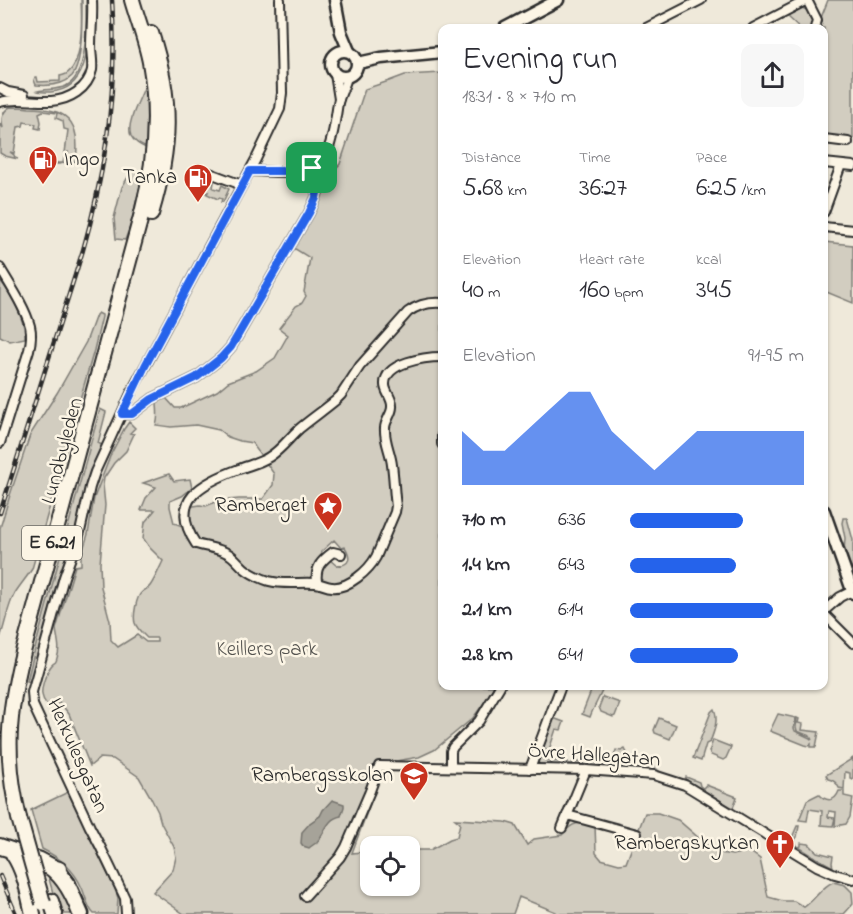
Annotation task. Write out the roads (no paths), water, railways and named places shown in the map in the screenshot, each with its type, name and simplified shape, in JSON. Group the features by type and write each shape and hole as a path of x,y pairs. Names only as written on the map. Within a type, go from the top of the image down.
{"highway":[{"name":"Lundbyleden","path":"49,908 12,780 9,751 11,705 22,652 144,207 151,171 155,116 153,82 146,46 132,0"},
{"name":"Lundbyleden","path":"23,817 16,745 24,680 165,157 167,117 164,82 141,0"},
{"path":"6,852 19,865 33,914"},
{"path":"24,878 31,869 42,866 59,869"}],"street":[{"path":"91,58 79,86 70,92 55,96 32,96 8,92 0,88 0,101 59,100 73,95 82,88 92,68 92,0"},
{"name":"Herkulesgatan","path":"126,914 125,898 33,705 34,682 64,577 80,532 90,487 145,366 276,119 282,102 280,0"},
{"path":"335,0 344,51"},
{"path":"513,24 558,0"},
{"path":"654,24 700,0"},
{"path":"761,24 807,0 817,24"},
{"path":"250,171 291,171 312,168 322,161 335,123 339,99 335,74 331,66 332,57 344,51 355,55 358,63 355,72 347,77 335,74"},
{"path":"358,63 381,58 438,52"},
{"path":"339,99 347,77"},
{"path":"828,138 848,141"},
{"path":"828,164 853,166"},
{"path":"828,201 841,165"},
{"path":"122,414 132,414 152,399 197,377 231,347 316,198 319,183 312,168"},
{"path":"199,169 242,184"},
{"path":"828,227 853,230"},
{"path":"0,268 26,316 31,339 30,350 0,443"},
{"path":"438,303 424,304 408,312 360,366 336,400 299,429 280,450 267,459 219,477 193,495 186,506 185,519 196,544 228,553 244,568 268,580 296,584 317,582 324,586 338,587 363,574 376,557 396,506 393,465 385,434 385,426 392,406 385,384 388,374 405,363 438,358"},
{"path":"828,522 853,592 840,597 828,609"},
{"path":"317,582 316,573 320,563 333,552 341,554"},
{"path":"828,617 853,643"},
{"path":"451,766 453,747 478,721 498,690"},
{"path":"530,769 560,690"},
{"name":"Övre Hallegatan","path":"306,896 340,857 379,766 586,770 654,775 685,785 817,866 853,879"},
{"path":"561,828 586,770"},
{"path":"567,815 637,834"},
{"path":"0,843 54,864 69,882 83,914"},
{"path":"6,852 49,870 68,892 77,914"},
{"name":"Herkulesgatan","path":"121,890 121,914"}],"railway":[{"path":"0,513 83,250 98,189 112,95 112,0"},
{"path":"0,876 16,914"}],"place":[{"name":"Ingo","path":"43,186"},
{"name":"Tanka","path":"198,204"},
{"name":"Ramberget","path":"328,532"},
{"name":"Rambergsskolan","path":"414,802"},
{"name":"Rambergskyrkan","path":"780,870"}],"park label":[{"name":"Keillers park","path":"267,650"}]}
